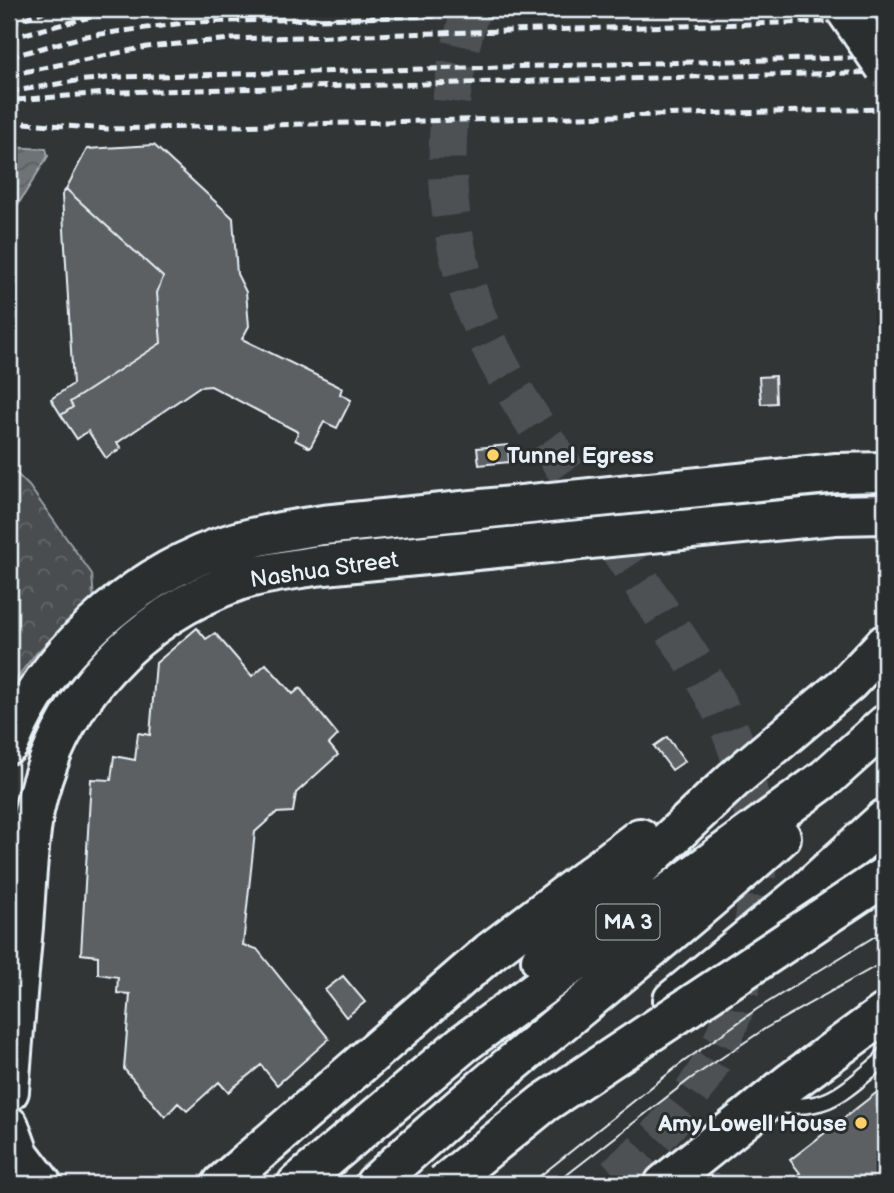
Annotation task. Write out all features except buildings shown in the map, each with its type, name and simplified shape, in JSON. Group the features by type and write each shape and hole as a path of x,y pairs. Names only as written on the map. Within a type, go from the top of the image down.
{"main road":[{"path":"845,9 885,67"},
{"name":"Nashua Street","path":"9,744 31,700 85,635 152,582 217,549 279,532 323,525 836,473 885,472"},
{"name":"Nashua Street","path":"9,1091 30,841 40,787 58,741 82,697 132,641 155,623 196,598 236,582 314,566 835,515 885,514"},
{"path":"371,1120 733,780 848,683 885,644"},
{"name":"MA 3","path":"297,1184 371,1120 522,999 826,778 885,725"},
{"path":"375,1184 485,1085 729,884 853,771 885,735"},
{"path":"222,1184 490,952 667,818 733,780"},
{"path":"450,1184 805,892 885,819"},
{"path":"444,1184 544,1103 885,877"},
{"path":"664,1184 765,1103 885,1013"},
{"path":"9,1126 19,1154 43,1184"},
{"path":"9,1152 13,1184"}],"lane":[{"path":"836,473 885,463"},
{"path":"765,1103 800,1108 821,1105 880,1062 885,1054"}],"green space":[{"path":"9,466 29,486 92,574 94,601 36,654 9,693"}],"water":[{"path":"9,147 46,149 48,156 9,219"}],"tunnel":[{"path":"471,9 454,82 448,157 454,232 473,305 489,344 520,400 707,685 733,738 749,791 754,819 757,874 753,930 740,993 729,1026 699,1084 680,1110 658,1136 605,1184"}],"tram line":[{"path":"530,1184 679,1065 757,1009 885,930"},
{"path":"555,1184 690,1079 766,1028 885,961"}],"railway":[{"path":"9,23 52,9"},
{"path":"9,38 122,9"},
{"path":"9,57 86,36 191,22 734,9"},
{"path":"9,75 147,47 231,39 885,20"},
{"path":"9,92 120,77 885,57"},
{"path":"16,100 119,92 885,72"},
{"path":"9,122 108,129 885,109"}],"place":[{"name":"Tunnel Egress","path":"493,455"},
{"name":"Amy Lowell House","path":"861,1123"}]}
